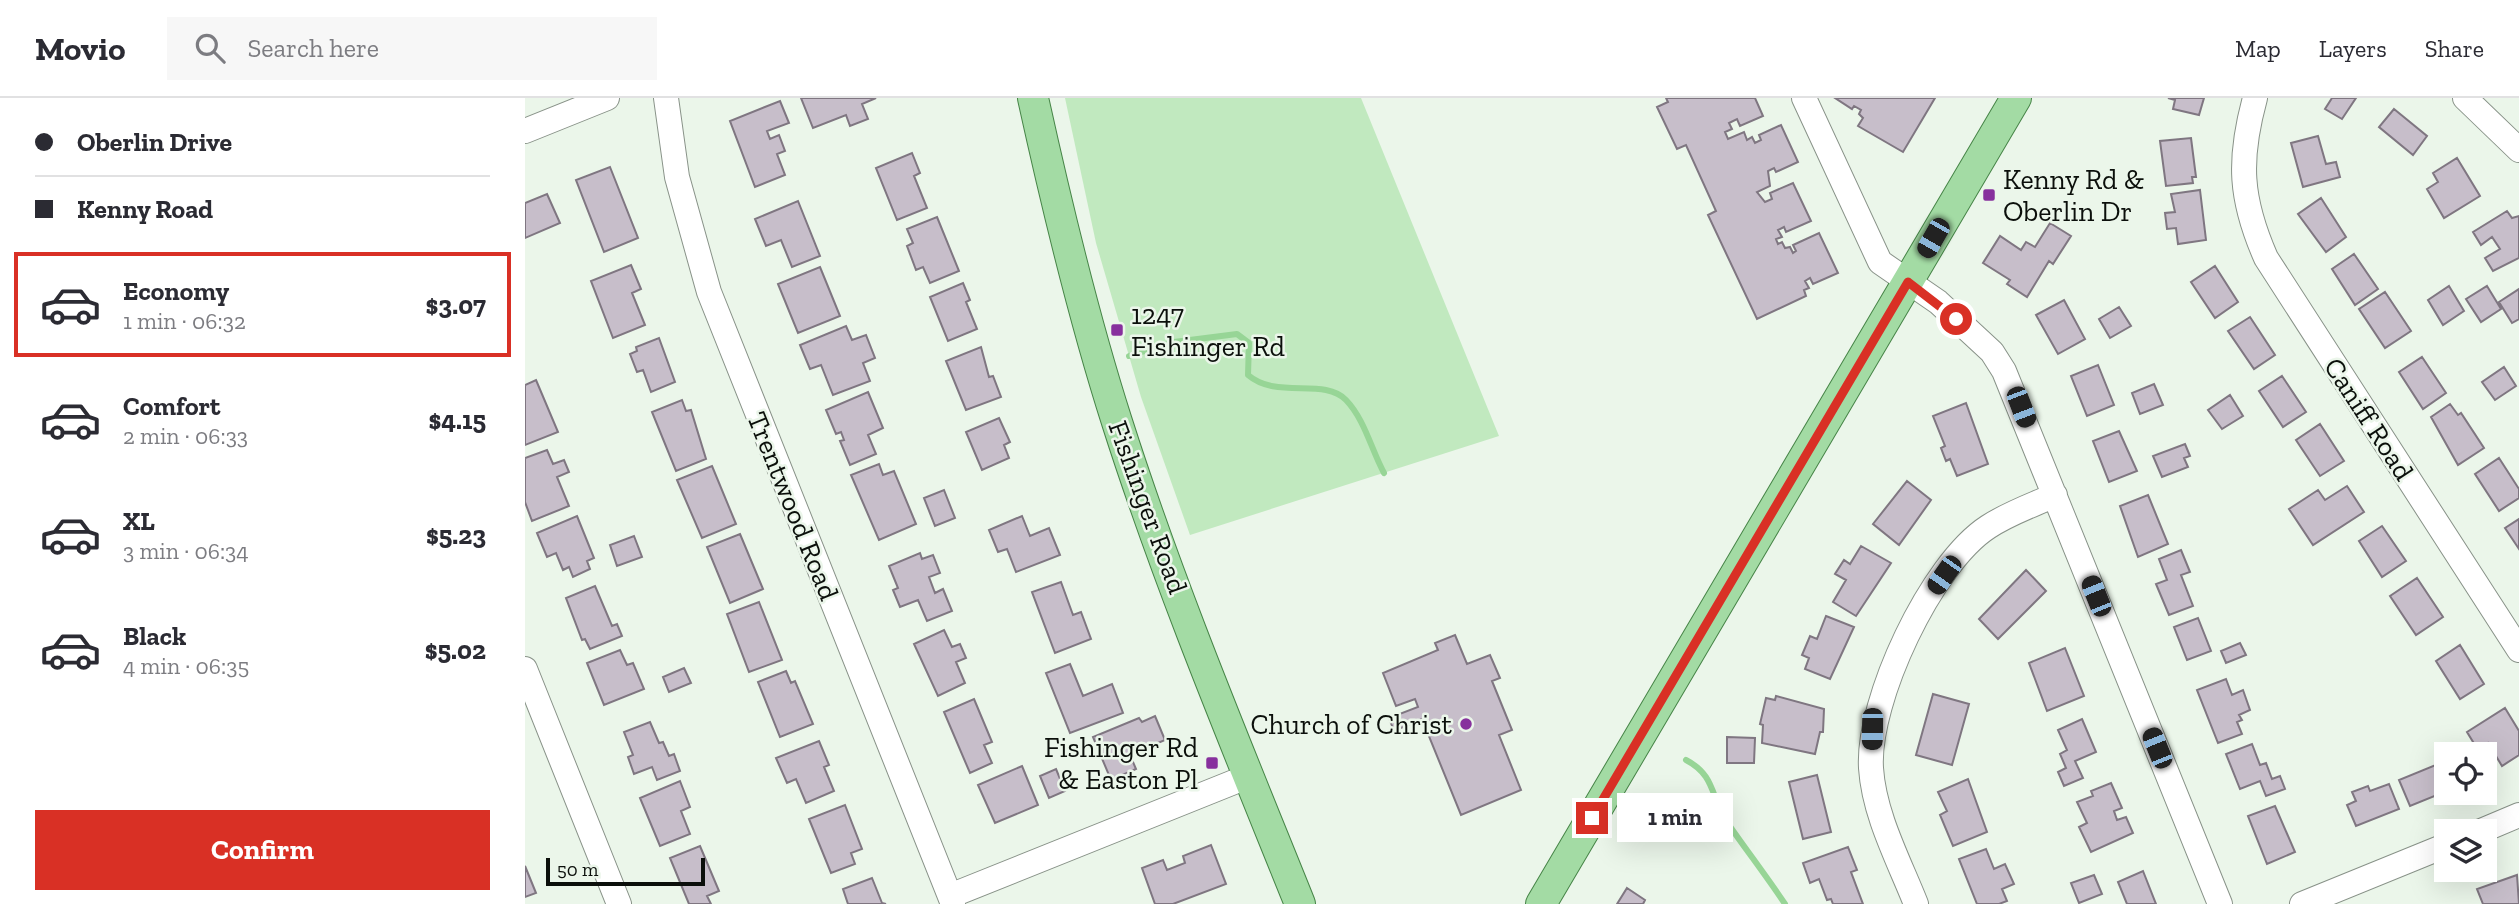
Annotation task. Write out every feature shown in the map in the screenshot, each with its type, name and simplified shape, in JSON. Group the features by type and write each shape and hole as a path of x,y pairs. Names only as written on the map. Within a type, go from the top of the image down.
{"main road":[{"name":"Fishinger Road","path":"1033,98 1087,326 1117,423 1160,547 1300,904"},
{"path":"1541,904 2016,98"}],"street":[{"path":"525,131 607,98"},
{"name":"Trentwood Road","path":"666,98 677,177 709,292 951,900"},
{"path":"1804,98 1880,262 1938,302 1992,352 2021,407 2220,904"},
{"name":"Caniff Road","path":"2255,98 2246,132 2242,178 2246,204 2266,258 2519,650"},
{"path":"2465,98 2519,150"},
{"path":"1916,904 1879,812 1871,770 1872,729 1899,651 1958,556 1987,527 2055,495"},
{"path":"525,669 619,904"},
{"path":"951,900 1249,776"},
{"path":"2497,825 2519,816"},
{"path":"2302,904 2434,850"}],"green space":[{"path":"1065,98 1361,98 1499,436 1190,535 1141,397 1096,243"}],"building":[{"path":"801,98 876,98 862,104 868,119 850,126 846,115 813,128"},
{"path":"1666,98 1755,98 1763,116 1740,126 1737,119 1729,123 1732,129 1725,132 1728,139 1744,132 1747,140 1752,137 1755,143 1761,140 1759,135 1781,125 1798,162 1776,172 1774,168 1768,171 1770,186 1757,192 1765,202 1772,199 1770,193 1793,183 1811,221 1786,232 1784,227 1778,230 1782,237 1776,239 1778,244 1782,242 1785,248 1790,247 1793,253 1796,251 1793,245 1819,233 1838,273 1813,284 1810,278 1805,281 1809,288 1804,290 1806,296 1757,319 1708,215 1716,211 1686,145 1677,149 1657,107 1668,102"},
{"path":"1835,98 1935,98 1903,152 1858,126 1863,118 1859,114 1861,110 1854,106 1852,109"},
{"path":"2168,98 2204,98 2199,115 2173,109 2175,100"},
{"path":"2332,98 2356,98 2342,119 2325,109"},
{"path":"780,101 789,123 767,131 770,139 779,135 785,151 777,154 785,175 755,187 730,121"},
{"path":"2394,109 2427,136 2413,155 2379,127"},
{"path":"2318,136 2326,164 2336,162 2340,177 2303,187 2291,143"},
{"path":"2191,138 2196,177 2192,177 2193,183 2166,186 2160,141"},
{"path":"912,153 920,173 914,176 927,208 897,220 876,168"},
{"path":"2457,158 2480,196 2444,218 2427,189 2438,182 2433,173"},
{"path":"610,167 638,238 604,252 576,180"},
{"path":"2200,190 2206,240 2178,244 2176,228 2167,229 2165,213 2175,212 2171,194"},
{"path":"547,194 560,223 525,238 525,203"},
{"path":"2321,198 2346,237 2326,252 2298,214"},
{"path":"798,201 820,256 792,267 781,240 766,246 755,219"},
{"path":"2507,211 2512,218 2519,216 2519,258 2493,271 2485,258 2500,249 2492,237 2481,245 2473,232"},
{"path":"937,217 959,271 930,283 923,267 916,270 907,246 913,243 907,229"},
{"path":"2050,223 2071,236 2053,264 2049,261 2027,297 2007,284 2010,280 1983,263 2000,236 2021,250 2026,242 2035,247"},
{"path":"2354,254 2378,289 2355,305 2332,269"},
{"path":"631,265 641,289 632,293 645,325 613,338 591,281"},
{"path":"2215,266 2238,302 2215,318 2191,282"},
{"path":"820,267 840,316 798,333 778,284"},
{"path":"963,283 970,300 966,302 977,329 948,341 930,297"},
{"path":"2449,286 2464,311 2443,325 2428,300"},
{"path":"2487,286 2501,309 2481,322 2466,299"},
{"path":"2519,289 2519,319 2512,323 2499,302"},
{"path":"2385,292 2411,331 2385,348 2359,309"},
{"path":"2064,300 2085,339 2058,354 2036,315"},
{"path":"2119,307 2131,326 2110,338 2099,319"},
{"path":"2250,317 2275,355 2254,369 2228,331"},
{"path":"846,326 852,340 866,335 875,358 863,363 870,381 833,395 821,365 810,369 800,345"},
{"path":"659,338 675,382 651,392 643,370 637,372 630,354 637,351 636,347"},
{"path":"981,347 989,377 993,376 1001,397 966,410 946,361"},
{"path":"2422,357 2446,393 2423,409 2399,372"},
{"path":"2098,365 2114,405 2087,416 2071,376"},
{"path":"2504,367 2516,386 2495,400 2482,382"},
{"path":"2282,376 2306,412 2283,427 2259,391"},
{"path":"536,380 558,432 525,445 525,385"},
{"path":"2154,384 2163,405 2140,414 2132,393"},
{"path":"868,392 883,428 868,435 876,454 850,465 840,441 844,440 841,432 836,434 826,410"},
{"path":"2230,395 2243,416 2222,429 2208,410"},
{"path":"682,400 686,411 691,410 706,459 676,471 652,412"},
{"path":"1966,403 1988,464 1957,476 1950,459 1946,461 1941,448 1945,446 1933,416"},
{"path":"2450,404 2458,415 2461,413 2484,448 2458,465 2431,417"},
{"path":"999,418 1010,442 1004,445 1009,458 982,470 966,432"},
{"path":"2320,424 2344,461 2320,476 2296,440"},
{"path":"2119,431 2137,471 2109,482 2093,441"},
{"path":"2185,444 2190,456 2184,458 2188,467 2162,477 2153,456"},
{"path":"547,450 553,464 564,460 569,472 557,477 569,506 532,521 525,502 525,458"},
{"path":"2499,458 2519,489 2519,498 2499,511 2475,474"},
{"path":"879,464 883,475 894,471 916,524 879,540 851,475"},
{"path":"712,466 736,524 702,538 677,480"},
{"path":"1907,481 1931,500 1899,545 1873,524"},
{"path":"2347,486 2364,512 2313,545 2289,509 2318,490 2325,500"},
{"path":"944,490 955,518 935,526 924,498"},
{"path":"2148,495 2168,544 2138,557 2120,506"},
{"path":"577,516 594,558 587,561 590,569 573,577 569,567 563,570 556,553 547,557 537,533"},
{"path":"1022,516 1030,536 1049,528 1060,555 1016,572 1007,549 998,552 989,530"},
{"path":"2519,519 2519,549 2505,528"},
{"path":"2382,526 2406,561 2382,577 2359,541"},
{"path":"740,534 763,589 730,603 707,547"},
{"path":"634,536 642,557 617,566 610,545"},
{"path":"1861,546 1891,563 1856,616 1833,602 1846,580 1835,574 1844,560 1850,564"},
{"path":"2181,550 2190,572 2181,575 2193,606 2169,615 2156,584 2167,580 2159,559"},
{"path":"920,553 922,559 933,555 940,573 929,577 935,593 943,589 952,611 927,621 918,600 900,607 893,590 898,588 889,566"},
{"path":"2026,570 2046,591 1998,639 1979,619"},
{"path":"2417,578 2443,617 2416,635 2390,596"},
{"path":"1061,582 1073,615 1081,612 1091,639 1055,653 1032,592"},
{"path":"595,586 612,626 617,624 622,636 590,649 585,639 582,640 566,598"},
{"path":"759,602 782,660 749,672 727,614"},
{"path":"1826,616 1854,627 1830,679 1805,669 1809,658 1802,655 1810,636 1817,639"},
{"path":"2198,618 2211,651 2187,660 2174,627"},
{"path":"944,630 952,647 960,644 966,658 956,662 965,683 938,696 914,644"},
{"name":"Church of Christ","path":"1455,635 1467,664 1490,655 1500,678 1492,681 1512,730 1499,735 1521,790 1461,815 1422,719 1394,731 1389,718 1418,707 1415,699 1396,706 1383,673 1438,650 1435,643"},
{"path":"2240,643 2246,655 2226,663 2221,651"},
{"path":"2460,645 2484,684 2460,699 2436,661"},
{"path":"2065,648 2084,696 2047,711 2029,663"},
{"path":"620,650 627,665 633,663 644,689 604,705 587,663"},
{"path":"1070,664 1083,696 1112,684 1123,713 1070,733 1046,673"},
{"path":"684,668 691,683 669,692 663,677"},
{"path":"786,671 791,683 795,681 813,724 780,737 758,682"},
{"path":"2226,679 2232,695 2243,690 2250,710 2239,715 2242,720 2237,722 2242,734 2218,743 2197,690"},
{"path":"1933,694 1969,704 1952,765 1916,755"},
{"path":"1776,696 1824,709 1823,732 1820,732 1815,754 1762,743 1763,725 1760,724 1766,698 1775,700"},
{"path":"974,699 992,742 984,745 992,763 970,773 944,712"},
{"path":"2505,708 2519,731 2519,755 2502,766 2497,758 2497,742 2473,742 2467,732"},
{"path":"1155,716 1165,740 1130,755 1136,769 1111,780 1093,737 1139,718 1142,722"},
{"path":"2082,719 2096,752 2075,761 2083,778 2064,786 2058,772 2066,768 2060,754 2067,750 2058,730"},
{"path":"650,722 659,743 663,742 669,756 674,754 680,771 657,780 652,767 634,774 628,757 633,755 624,732"},
{"path":"1727,737 1755,738 1754,763 1727,763"},
{"path":"819,741 829,765 824,767 834,791 806,803 796,779 787,783 776,758"},
{"path":"2252,744 2260,765 2266,763 2272,779 2280,776 2285,789 2266,796 2260,781 2240,789 2226,754"},
{"path":"1022,766 1038,805 995,823 978,785"},
{"path":"2434,766 2434,796 2410,806 2399,780"},
{"path":"1056,769 1065,791 1049,798 1040,776"},
{"path":"1817,775 1831,832 1803,839 1789,782"},
{"path":"1968,779 1987,832 1953,846 1940,815 1947,811 1938,792"},
{"path":"680,781 690,807 681,811 690,834 660,846 640,798"},
{"path":"2111,783 2122,808 2114,811 2117,820 2126,817 2133,833 2091,852 2079,827 2087,823 2077,802 2093,796 2091,791"},
{"path":"2389,784 2399,809 2356,826 2347,805 2356,801 2352,792 2368,786 2370,791"},
{"path":"845,805 862,849 851,853 855,864 831,873 809,819"},
{"path":"2275,806 2295,852 2267,864 2248,816"},
{"path":"1211,845 1226,884 1173,904 1155,904 1142,868 1163,860 1167,870 1185,863 1183,856"},
{"path":"700,846 719,891 707,896 711,904 689,904 670,858"},
{"path":"1848,847 1857,870 1851,872 1863,904 1833,904 1831,899 1827,900 1819,879 1810,883 1803,863"},
{"path":"1986,849 1994,869 2005,864 2014,884 2002,889 2007,901 1999,904 1977,904 1959,859"},
{"path":"525,866 536,893 525,897"},
{"path":"2143,871 2156,904 2127,904 2118,882"},
{"path":"2094,875 2102,894 2079,903 2071,883"},
{"path":"2517,875 2519,904 2483,904 2477,889"},
{"path":"872,878 882,903 886,904 848,904 843,889"},
{"path":"1627,888 1645,900 1643,904 1617,904"}],"waterway":[{"path":"1129,356 1174,342 1237,334 1249,343 1248,375 1272,386 1325,390 1337,393 1346,400 1363,426 1384,473"},
{"path":"1686,760 1703,773 1729,825 1785,904"}],"place":[{"name":"Kenny Rd & Oberlin Dr","path":"1989,195"},
{"name":"1247 Fishinger Rd","path":"1117,330"},
{"name":"Church of Christ","path":"1466,724"},
{"name":"Fishinger Rd & Easton Pl","path":"1212,763"}],"route":[{"path":"1592,818 1908,282 1938,302 1956,319"}]}
